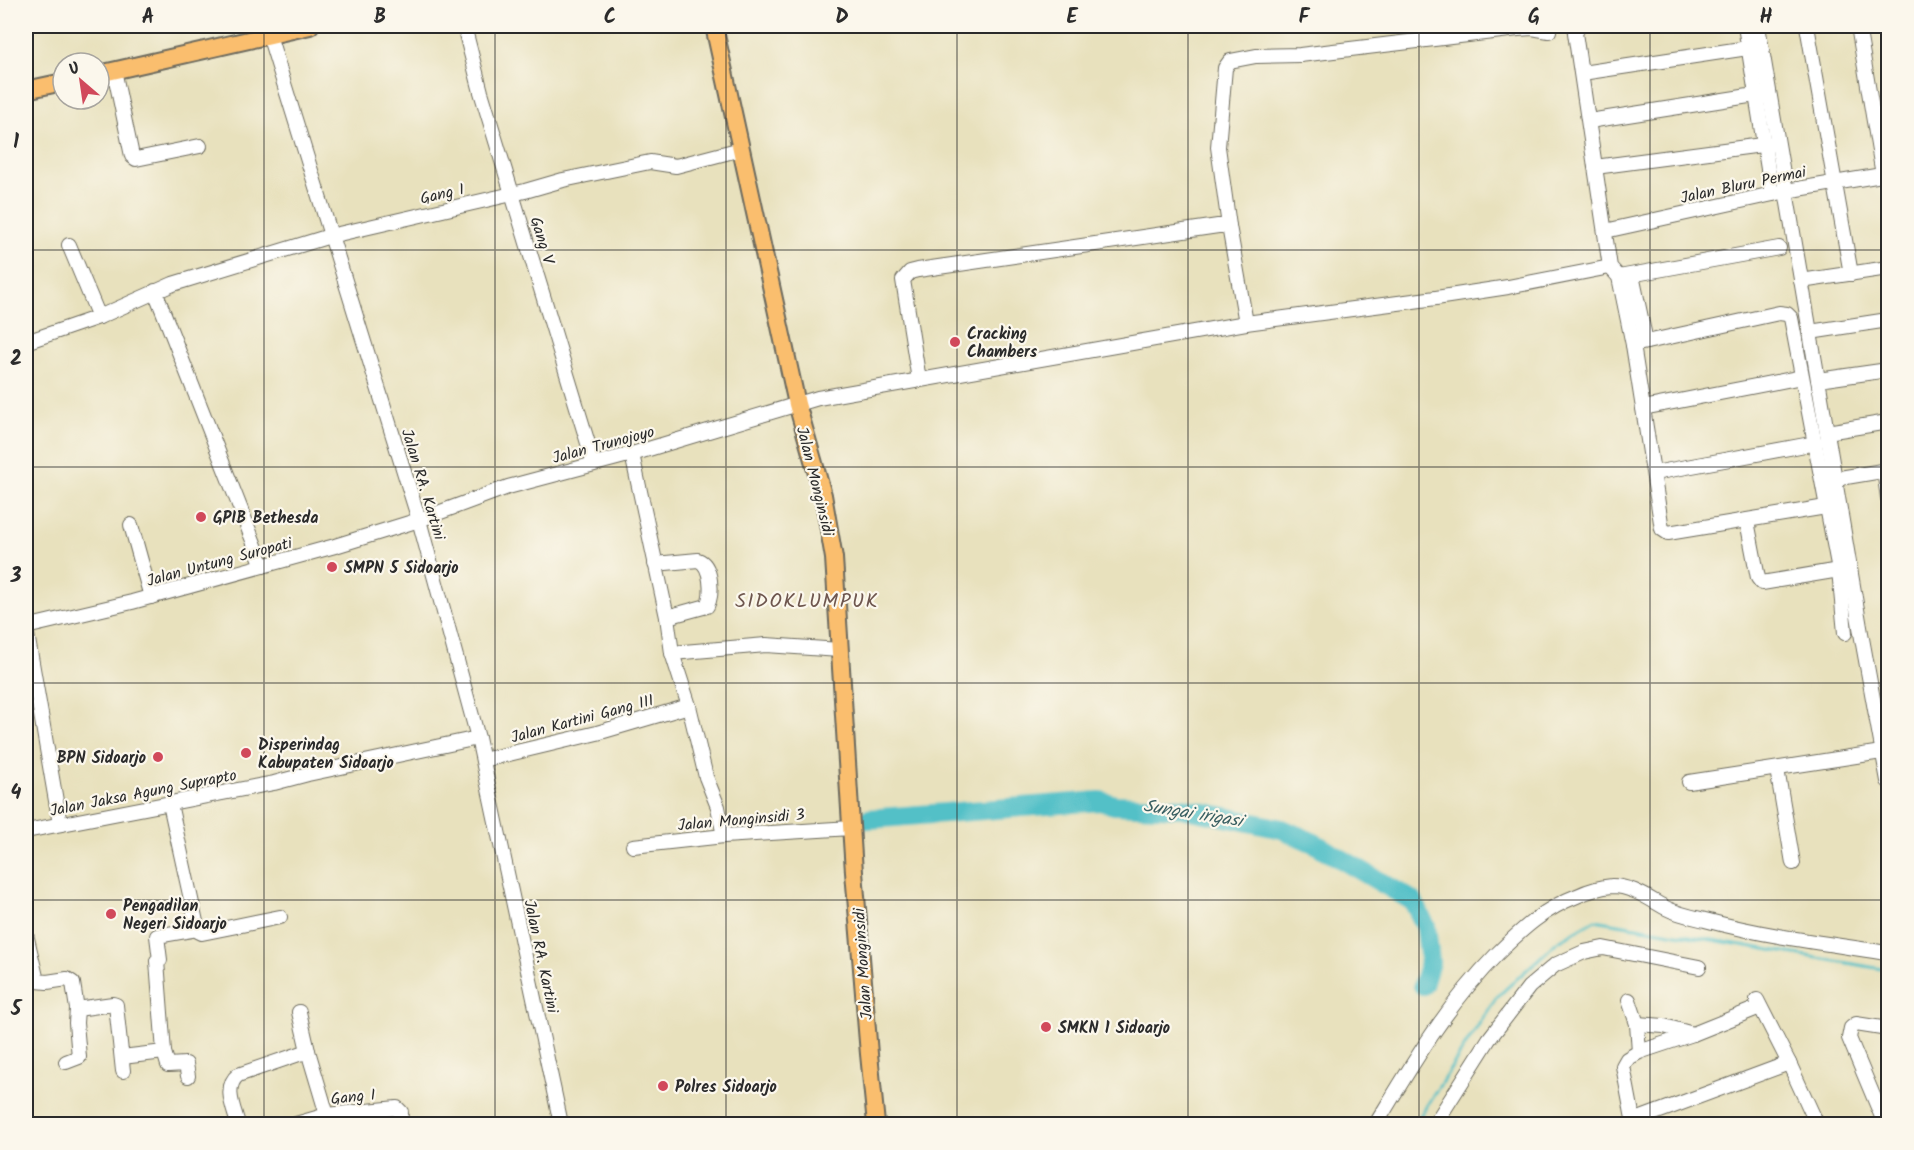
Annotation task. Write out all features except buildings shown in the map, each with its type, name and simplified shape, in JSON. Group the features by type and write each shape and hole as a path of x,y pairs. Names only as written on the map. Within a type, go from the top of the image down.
{"main road":[{"path":"111,71 310,26"},
{"name":"Jalan Monginsidi","path":"714,26 797,404 823,495 834,558 851,828 868,1054 876,1125"},
{"path":"26,90 51,85"}],"street":[{"name":"Gang V","path":"464,26 481,92 594,464"},
{"path":"1579,26 1575,33 1605,231 1620,273 1639,343 1643,408 1664,531 1747,521 1826,507"},
{"path":"1745,26 1755,47"},
{"path":"1758,26 1755,47 1779,193 1801,281 1834,478 1886,752 1888,781"},
{"path":"1807,26 1851,274"},
{"path":"1858,26 1886,174"},
{"path":"1246,323 1218,147 1225,68 1230,61 1256,56 1300,56 1518,28 1549,31"},
{"name":"Jalan RA. Kartini","path":"269,35 418,520 478,738 561,1125"},
{"path":"1582,73 1755,47"},
{"path":"111,85 132,156 136,159 201,146"},
{"path":"1588,121 1762,94"},
{"path":"1595,167 1771,143"},
{"name":"Gang I","path":"26,342 99,317 155,291 211,271 330,236 563,180 650,162 676,166 741,149"},
{"name":"Jalan Bluru Permai","path":"1605,231 1779,193 1886,174"},
{"path":"919,380 903,290 903,280 910,272 1229,226"},
{"path":"69,245 99,317"},
{"name":"Jalan Trunojoyo","path":"418,520 508,487 632,454 818,398 1246,323 1620,273 1779,248"},
{"path":"1801,281 1888,268"},
{"path":"155,291 263,566"},
{"path":"1639,343 1779,313 1787,314 1791,318 1839,570 1845,633"},
{"path":"1810,332 1888,320"},
{"path":"1818,380 1888,370"},
{"path":"1643,408 1802,377"},
{"path":"1827,432 1888,422"},
{"path":"1654,473 1816,443"},
{"path":"632,454 667,616 672,653 689,706 706,777 718,807 724,836"},
{"path":"1834,478 1886,470 1888,498"},
{"name":"Jalan Untung Suropati","path":"26,627 151,597 418,520"},
{"path":"1747,521 1758,578 1762,583 1839,570"},
{"path":"131,525 151,597"},
{"path":"655,564 698,560 704,563 708,573 711,590 707,606 667,616"},
{"path":"26,627 60,824"},
{"path":"672,653 766,645 840,650"},
{"name":"Jalan Kartini Gang III","path":"483,760 597,733 689,706"},
{"name":"Jalan Jaksa Agung Suprapto","path":"26,831 274,783 478,738"},
{"path":"1689,782 1886,752"},
{"path":"1777,769 1792,863"},
{"path":"170,804 198,931 202,933 280,917"},
{"name":"Jalan Monginsidi 3","path":"633,846 724,836 851,828"},
{"path":"1376,1125 1420,1052 1454,1002 1481,971 1521,930 1553,906 1594,889 1622,887 1641,894 1667,909 1706,920 1808,941 1888,953"},
{"path":"166,1062 157,936 197,928"},
{"path":"26,934 37,981 70,980 73,983 77,1009 79,1057 66,1062"},
{"path":"1435,1125 1489,1039 1529,987 1555,965 1584,952 1603,948 1699,967"},
{"path":"1629,1000 1638,1024 1639,1052"},
{"path":"1789,1063 1634,1123 1623,1066 1627,1059 1639,1052 1693,1034 1759,1004 1789,1063 1816,1124"},
{"path":"77,1009 116,1005 122,1064 166,1062 186,1064 188,1076"},
{"path":"298,1012 327,1115"},
{"path":"1638,1024 1665,1026 1693,1034"},
{"path":"1885,1125 1849,1038 1851,1028 1856,1024 1888,1029"},
{"path":"238,1125 231,1096 230,1085 233,1079 238,1075 308,1051"},
{"name":"Gang I","path":"296,1125 327,1115 397,1108 401,1112 400,1125"}],"waterway":[{"name":"Sungai irigasi","path":"868,819 1100,801 1115,805 1182,808 1282,829 1314,843 1413,901 1426,927 1430,962 1423,985"},
{"path":"1415,1124 1496,998 1557,942 1595,920 1888,970"}],"place":[{"name":"Cracking Chambers","path":"955,342"},
{"name":"GPIB Bethesda","path":"201,517"},
{"name":"SMPN 5 Sidoarjo","path":"332,567"},
{"name":"Disperindag Kabupaten Sidoarjo","path":"246,753"},
{"name":"BPN Sidoarjo","path":"158,757"},
{"name":"Pengadilan Negeri Sidoarjo","path":"111,914"},
{"name":"SMKN 1 Sidoarjo","path":"1046,1027"},
{"name":"Polres Sidoarjo","path":"663,1086"}],"district":[{"name":"SIDOKLUMPUK","path":"807,600"}]}
